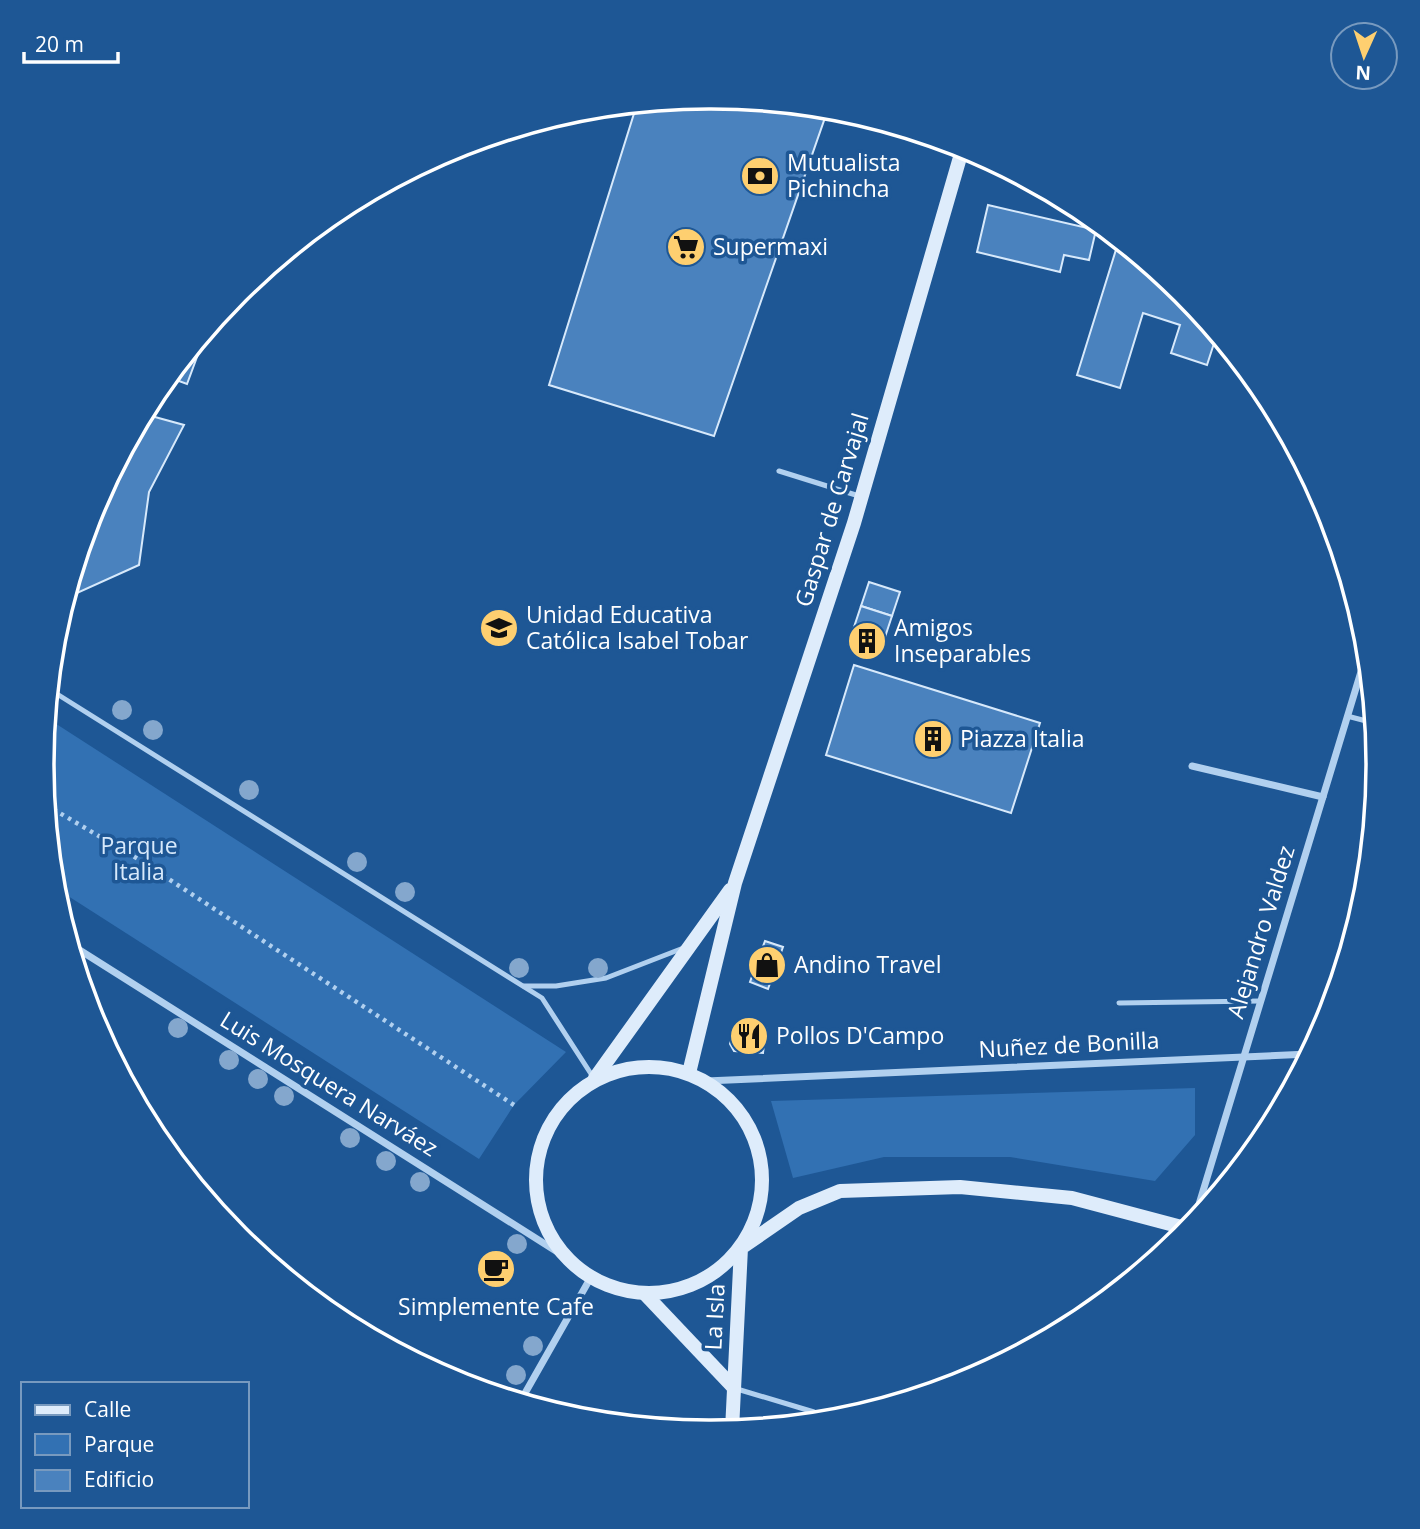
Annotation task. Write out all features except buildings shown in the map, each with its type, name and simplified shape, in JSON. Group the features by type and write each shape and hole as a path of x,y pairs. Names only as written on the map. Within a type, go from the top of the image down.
{"street":[{"name":"Gaspar de Carvajal","path":"689,1073 735,883 862,497 960,159"},
{"name":"Alejandro Valdez","path":"1200,1200 1360,677"},
{"path":"1192,766 1323,797"},
{"name":"Gaspar de Carvajal","path":"594,1080 625,1068 657,1066 689,1073 706,1081 736,1105 756,1138 764,1175 758,1214 741,1248 714,1273 681,1289 644,1293 617,1289 591,1278 566,1258 546,1230 536,1197 536,1162 547,1129 567,1101 594,1080 735,883"},
{"name":"Luis Mosquera Narváez","path":"82,952 566,1258"},
{"name":"Nuñez de Bonilla","path":"706,1081 1298,1054"},
{"path":"741,1248 799,1208 841,1191 960,1186 1059,1197 1176,1226"},
{"name":"La Isla","path":"733,1419 741,1248"},
{"path":"525,1393 591,1278"},
{"name":"La Isla","path":"644,1293 734,1388"}],"lane":[{"path":"779,471 862,497"},
{"path":"59,695 542,998 594,1080"},
{"path":"1348,716 1364,720"},
{"path":"523,986 556,986 607,978 692,944"},
{"path":"1119,1003 1260,1001"},
{"path":"734,1388 811,1413"}],"path":[{"path":"56,811 138,859 513,1105"}],"green space":[{"name":"Parque Italia","path":"56,724 566,1052 514,1105 479,1159 68,896 56,807"},
{"path":"1195,1088 1195,1135 1155,1181 1010,1157 884,1157 793,1178 771,1101"}],"place":[{"name":"Mutualista Pichincha","path":"760,176"},
{"name":"Supermaxi","path":"686,247"},
{"name":"Unidad Educativa Católica Isabel Tobar","path":"499,628"},
{"name":"Amigos Inseparables","path":"867,641"},
{"name":"Piazza Italia","path":"933,739"},
{"name":"Andino Travel","path":"767,965"},
{"name":"Pollos D'Campo","path":"749,1036"},
{"name":"Simplemente Cafe","path":"496,1269"}]}
